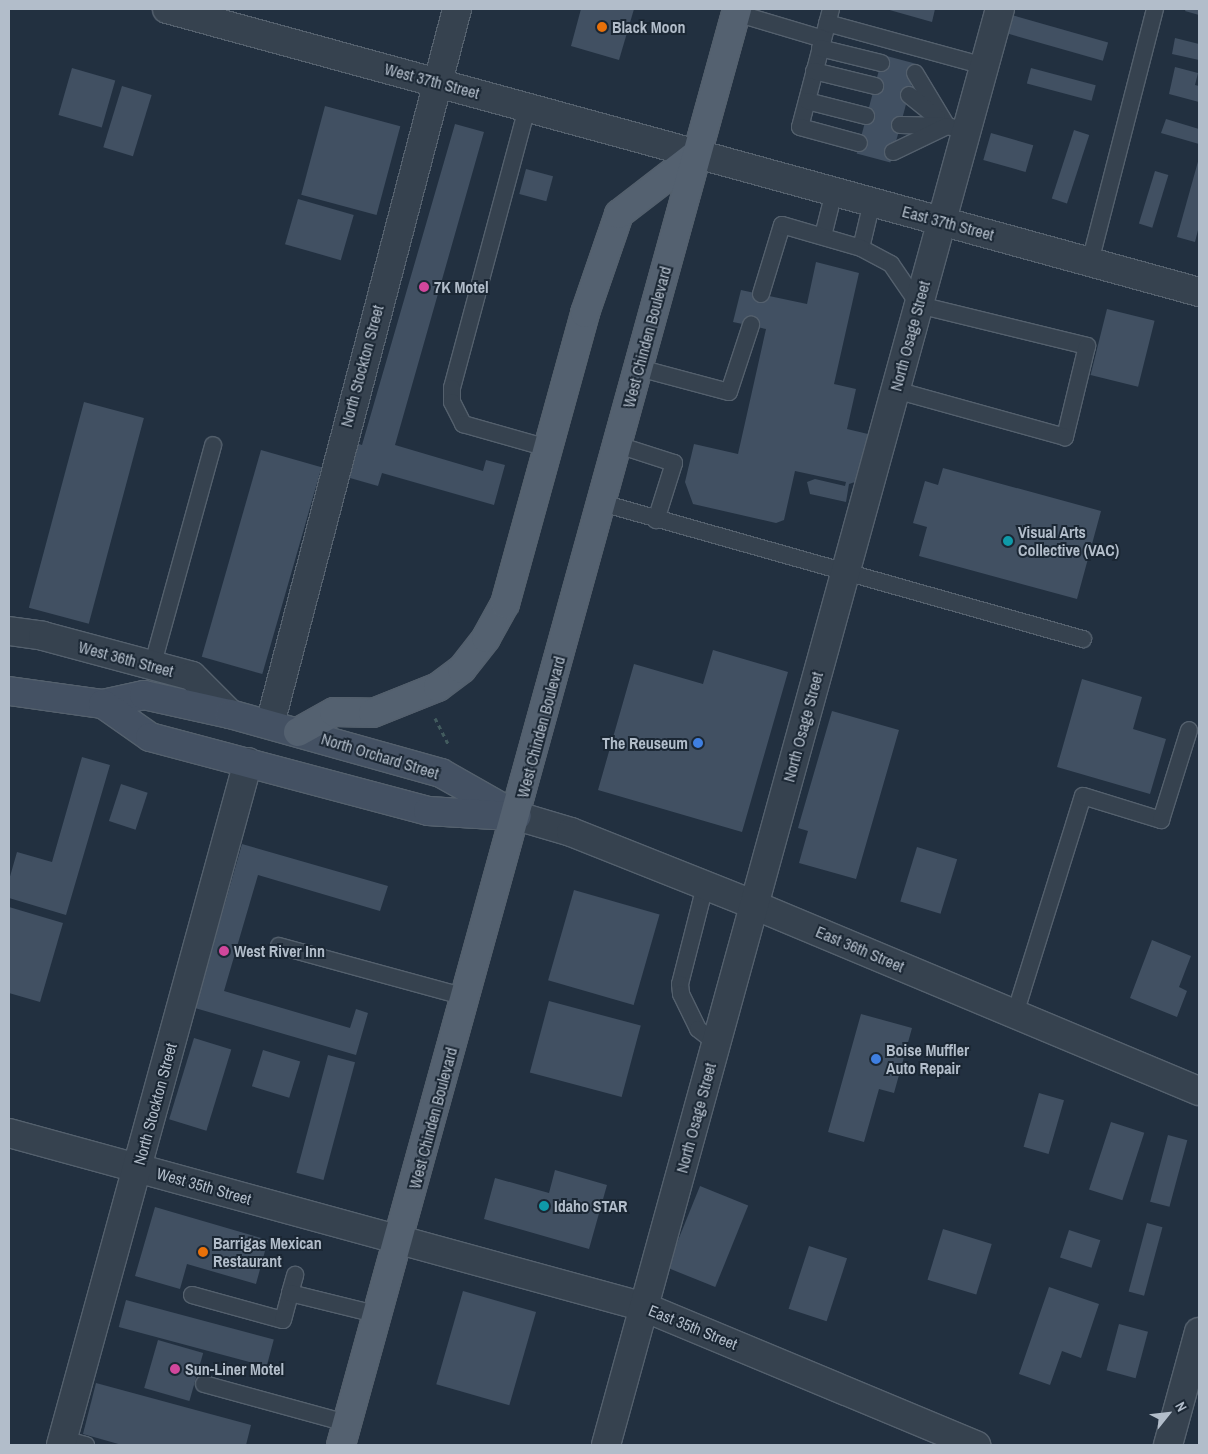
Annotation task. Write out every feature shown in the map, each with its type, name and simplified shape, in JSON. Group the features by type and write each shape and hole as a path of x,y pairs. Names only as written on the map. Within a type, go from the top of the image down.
{"main road":[{"name":"West Chinden Boulevard","path":"344,1434 379,1315 517,816 737,11"},
{"path":"298,732 334,712 373,713 406,702 438,687 462,669 505,604 585,313 619,214 698,154"},
{"name":"North Orchard Street","path":"14,697 103,704 144,695 230,714 441,773 517,816"},
{"name":"North Orchard Street","path":"103,704 150,737 428,811 517,816"}],"street":[{"name":"West 37th Street","path":"167,9 698,154"},
{"name":"North Stockton Street","path":"270,724 436,83 457,9"},
{"name":"North Osage Street","path":"606,1445 942,221 957,128 984,66 1000,9"},
{"name":"East 37th Street","path":"698,154 1199,292"},
{"name":"West 36th Street","path":"9,631 43,636 152,667 192,676 230,714"},
{"name":"North Stockton Street","path":"70,1443 137,1167 248,762"},
{"name":"East 36th Street","path":"517,816 572,832 754,905 1199,1090"},
{"name":"West 35th Street","path":"9,1133 399,1241"},
{"name":"East 35th Street","path":"399,1241 644,1307 976,1445"},
{"path":"1168,1445 1199,1332"}],"lane":[{"path":"1090,262 1155,9"},
{"path":"737,11 822,44 880,63"},
{"path":"859,143 800,127 829,16 984,66"},
{"path":"814,71 874,86"},
{"path":"914,73 957,128"},
{"path":"909,95 957,128"},
{"path":"807,101 866,116"},
{"path":"527,108 452,388 452,402 463,424 548,448"},
{"path":"900,125 957,128"},
{"path":"893,152 957,128"},
{"path":"823,236 834,192"},
{"path":"861,248 872,202"},
{"path":"761,294 782,225 861,248 890,264 919,305 1087,346 1065,437 896,390"},
{"path":"639,368 729,392 751,325"},
{"path":"152,667 213,445"},
{"path":"618,445 674,463 656,520"},
{"path":"602,503 656,520 1083,639"},
{"path":"1015,1014 1083,796 1161,820 1188,730"},
{"path":"705,886 680,984 680,994 698,1030 717,1044"},
{"path":"279,946 466,997"},
{"path":"192,1295 283,1320 295,1275"},
{"path":"290,1293 379,1315"},
{"path":"204,1384 344,1434"}],"path":[{"path":"431,709 450,746"}],"building":[{"name":"Black Moon","path":"581,9 634,9 619,60 571,46"},
{"path":"886,9 935,9 932,22"},
{"path":"1186,9 1199,9 1199,15 1185,11"},
{"path":"1012,15 1108,43 1103,61 1007,33"},
{"path":"1175,38 1199,44 1199,60 1172,54"},
{"path":"883,55 917,64 890,163 857,154"},
{"path":"1175,67 1198,73 1195,85 1199,86 1199,102 1169,94"},
{"path":"72,68 115,80 102,128 58,115"},
{"path":"1031,68 1096,85 1092,101 1027,83"},
{"path":"122,86 152,95 133,156 103,147"},
{"path":"325,106 400,126 377,215 301,195"},
{"path":"1166,119 1199,129 1199,144 1161,133"},
{"name":"7K Motel","path":"455,124 484,132 395,445 483,471 486,460 505,465 494,505 382,473 378,486 343,476 353,442 362,445"},
{"path":"1074,130 1089,135 1067,203 1052,198"},
{"path":"991,133 1033,145 1026,172 983,160"},
{"path":"1199,158 1199,226 1195,242 1177,237"},
{"path":"526,169 553,176 546,201 519,194"},
{"path":"1155,171 1168,175 1152,228 1139,224"},
{"path":"298,199 354,215 341,260 285,244"},
{"path":"816,262 859,273 834,384 856,389 847,429 868,434 858,481 849,484 846,502 810,494 807,482 815,479 845,486 846,482 795,471 784,520 776,523 693,504 685,482 694,444 738,454 766,329 733,322 741,290 807,304"},
{"path":"1107,309 1155,321 1138,387 1091,375"},
{"path":"84,402 144,418 89,624 29,608"},
{"path":"261,450 322,467 262,674 202,657"},
{"name":"Visual Arts Collective (VAC)","path":"943,468 1101,511 1077,599 919,556 927,527 913,523 925,481 938,485"},
{"path":"713,650 788,672 742,832 598,790 634,664 703,684"},
{"path":"1082,679 1142,697 1133,729 1166,739 1150,794 1057,767"},
{"path":"832,711 899,730 856,879 799,863 808,831 798,828"},
{"path":"82,757 110,765 66,915 9,898 9,880 17,852 52,862"},
{"path":"121,784 148,793 136,830 109,821"},
{"name":"West River Inn","path":"242,844 388,886 380,911 258,875 224,991 350,1028 356,1009 368,1013 356,1055 195,1008"},
{"path":"917,847 957,859 940,914 900,902"},
{"path":"574,890 660,915 634,1005 548,980"},
{"path":"9,907 63,923 40,1002 9,993"},
{"path":"1152,940 1191,956 1179,987 1187,991 1177,1017 1130,998"},
{"path":"549,1001 641,1026 622,1097 530,1072"},
{"name":"Boise Muffler Auto Repair","path":"861,1014 912,1028 894,1093 879,1089 864,1142 828,1132"},
{"path":"194,1038 231,1049 206,1131 169,1119"},
{"path":"263,1050 300,1061 289,1098 252,1086"},
{"path":"328,1055 355,1062 323,1180 296,1173"},
{"path":"1039,1093 1064,1100 1049,1154 1024,1147"},
{"path":"1111,1122 1144,1133 1122,1200 1089,1190"},
{"path":"1168,1135 1187,1140 1169,1207 1150,1202"},
{"name":"Idaho STAR","path":"555,1170 607,1185 589,1249 484,1219 495,1178 549,1193"},
{"path":"700,1186 748,1205 715,1287 667,1268"},
{"name":"Barrigas Mexican Restaurant","path":"155,1207 268,1240 256,1284 187,1264 180,1289 135,1276"},
{"path":"1147,1223 1162,1227 1144,1296 1129,1292"},
{"path":"943,1229 992,1244 976,1295 928,1280"},
{"path":"1069,1230 1100,1240 1091,1268 1060,1258"},
{"path":"809,1246 847,1258 827,1321 789,1309"},
{"path":"1049,1287 1099,1304 1081,1358 1062,1351 1050,1385 1019,1374"},
{"path":"463,1291 536,1312 509,1405 436,1384"},
{"path":"126,1300 274,1340 267,1367 119,1327"},
{"path":"1119,1324 1148,1332 1136,1378 1107,1370"},
{"path":"158,1340 203,1353 189,1401 144,1388"},
{"path":"96,1383 251,1425 246,1445 122,1445 83,1434"}],"place":[{"name":"Black Moon","path":"602,27"},
{"name":"7K Motel","path":"424,287"},
{"name":"Visual Arts Collective (VAC)","path":"1008,541"},
{"name":"The Reuseum","path":"698,743"},
{"name":"West River Inn","path":"224,951"},
{"name":"Boise Muffler Auto Repair","path":"876,1059"},
{"name":"Idaho STAR","path":"544,1206"},
{"name":"Barrigas Mexican Restaurant","path":"203,1252"},
{"name":"Sun-Liner Motel","path":"175,1369"}]}
